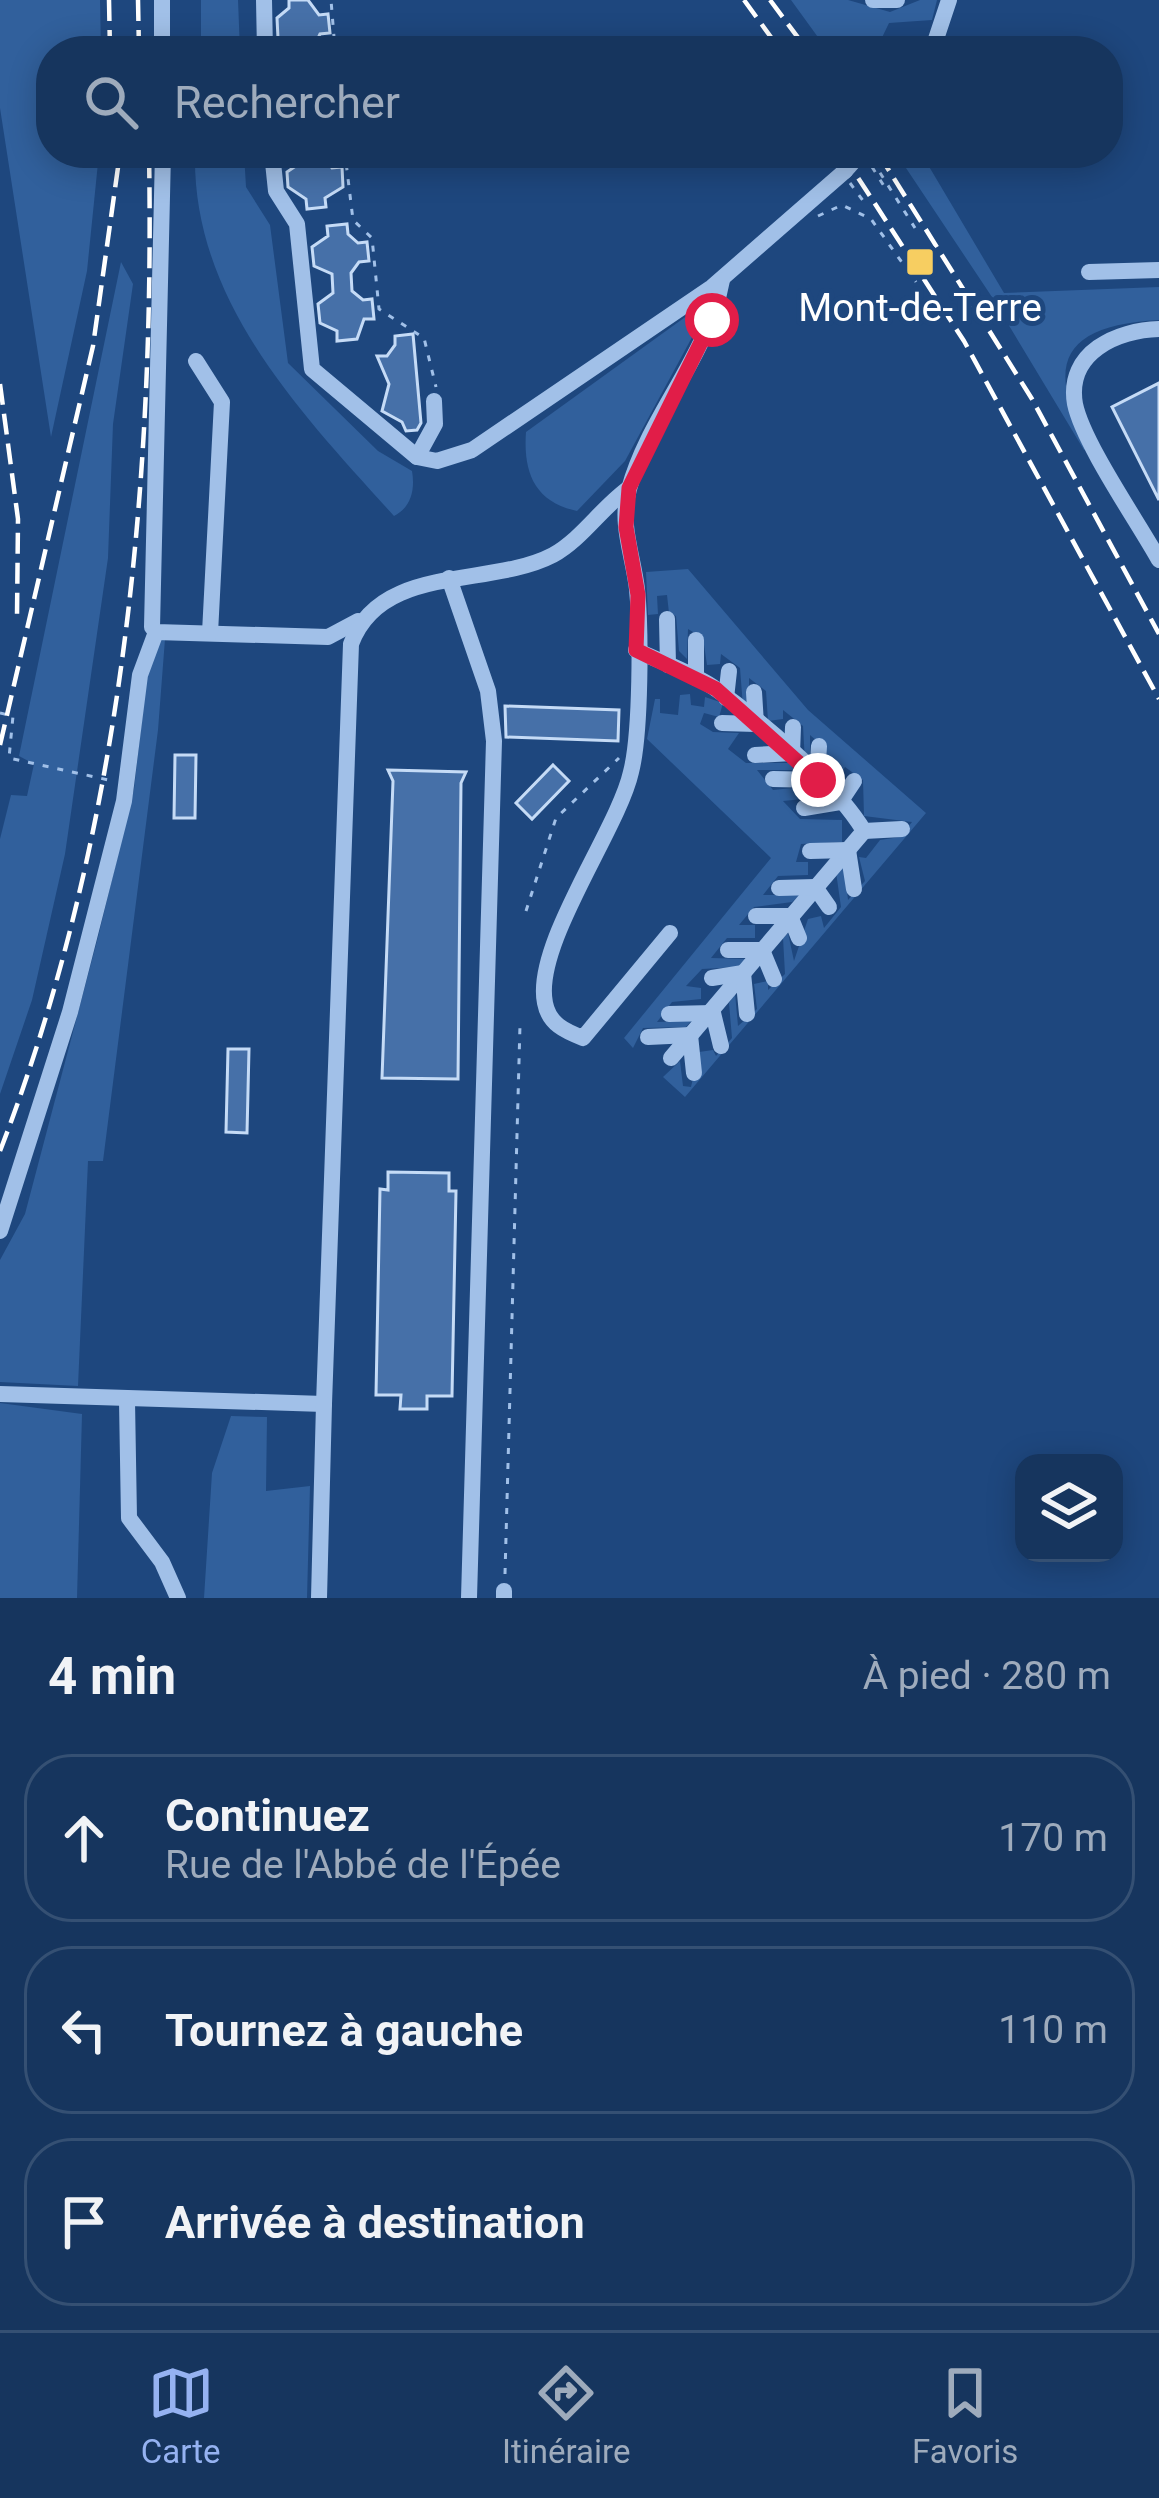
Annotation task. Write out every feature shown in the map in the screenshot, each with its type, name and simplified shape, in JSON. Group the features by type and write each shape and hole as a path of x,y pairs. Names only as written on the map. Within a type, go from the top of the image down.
{"street":[{"path":"162,0 162,36"},
{"path":"874,0 897,0"},
{"path":"937,36 949,0"},
{"path":"266,36 269,4"},
{"path":"0,1231 70,1012 126,779 140,675 157,632 149,594 164,282 163,168"},
{"path":"274,168 276,191 297,224 312,369 417,457 447,460 472,450 722,280 854,168"},
{"path":"1089,272 1159,271"},
{"path":"157,632 328,637 449,578 557,553 629,488 707,331 722,280"},
{"path":"1159,329 1136,329 1097,343 1082,368 1075,402 1159,560"},
{"path":"196,361 222,402 210,633"},
{"path":"417,457 436,424 438,399"},
{"path":"629,488 626,527 638,595 631,773 568,908 544,986 545,1006 560,1030 583,1038 670,933"},
{"path":"449,578 488,691 494,741 469,1598"},
{"path":"319,1598 348,661 364,617"},
{"path":"667,619 668,665"},
{"path":"696,640 696,678"},
{"path":"636,650 726,698 792,753 864,831"},
{"path":"726,698 729,671"},
{"path":"754,692 756,724"},
{"path":"722,723 756,724"},
{"path":"792,753 793,727"},
{"path":"818,780 819,746"},
{"path":"755,754 792,753"},
{"path":"773,779 818,780"},
{"path":"804,808 840,802 854,781"},
{"path":"671,1058 864,831 902,829"},
{"path":"810,851 848,850"},
{"path":"848,850 854,889"},
{"path":"779,888 815,887"},
{"path":"815,887 829,907"},
{"path":"757,916 790,916"},
{"path":"790,916 799,938"},
{"path":"728,950 762,950"},
{"path":"762,950 774,979"},
{"path":"712,978 743,973"},
{"path":"743,973 747,1014"},
{"path":"669,1014 712,1013"},
{"path":"712,1013 722,1046"},
{"path":"648,1036 690,1035"},
{"path":"690,1035 694,1073"},
{"path":"0,1394 324,1404"},
{"path":"127,1401 130,1518 163,1562 178,1598"}],"path":[{"path":"331,0 334,36"},
{"path":"347,168 353,220 372,238 379,309 424,338 438,399"},
{"path":"874,168 884,186"},
{"path":"875,168 915,229"},
{"path":"847,176 867,206"},
{"path":"812,220 842,206 865,214 916,282"},
{"path":"0,713 13,716 9,758 94,779 126,779"},
{"path":"526,910 556,818 634,744"},
{"path":"504,1594 520,1024"}],"shaded area":[{"path":"0,0 100,0 101,36 36,36 36,168 97,168 87,271 51,437 0,108"},
{"path":"201,0 238,0 239,36 201,36"},
{"path":"791,0 848,0 890,12 920,0 937,0 932,20 889,23 883,36 817,36"},
{"path":"196,168 245,168 246,187 270,225 288,363 378,451 412,471 411,496 394,516 323,437 258,351 212,258 199,207"},
{"path":"906,168 930,168 1004,293 1159,287 1159,320 1101,330 1071,354 1067,392 1089,447 1084,450 990,294"},
{"path":"121,262 133,284 113,424 108,558 65,854 32,1000 0,1094 0,839 11,795 27,796 34,764 19,756"},
{"path":"695,310 703,317 625,461 577,511 551,501 530,473 526,432"},
{"path":"688,569 808,710 926,813 685,1097 663,1077 680,1061 683,1086 691,1087 699,1052 713,1050 716,1056 732,1038 729,1003 735,993 738,1026 757,1009 754,984 768,981 768,990 785,974 783,938 788,933 794,961 808,919 821,916 824,928 841,907 836,872 844,864 848,900 865,881 859,857 866,858 880,840 900,837 912,822 864,816 863,780 845,767 841,774 829,772 826,749 810,735 810,767 805,762 803,726 783,710 783,719 768,721 766,691 749,678 749,714 743,707 740,668 721,654 720,664 707,665 703,638 688,629 687,659 679,651 676,616 669,613 667,595 657,596 658,614 648,615 646,572"},
{"path":"165,639 158,730 103,1161 88,1161 78,1386 0,1382 0,1260 25,1214 134,789 149,658 155,642"},
{"path":"690,694 691,705 704,707 705,697 723,703 719,717 704,713 700,724 713,732 739,733 728,749 746,763 791,763 794,770 757,770 773,790 802,787 803,799 783,801 800,819 842,820 842,842 801,844 796,862 808,862 808,875 778,876 763,895 800,895 792,902 754,907 739,925 755,925 755,938 727,938 711,958 747,959 739,967 702,969 686,986 701,988 701,999 672,1002 657,1022 691,1021 686,1027 643,1028 633,1048 624,1038 771,858 647,739 655,699 660,699 660,713 678,715 680,695"},
{"path":"0,1403 82,1414 77,1598 0,1598"},
{"path":"231,1416 267,1417 266,1491 310,1486 307,1598 204,1598 212,1473"}],"building":[{"path":"289,0 308,0 319,15 328,14 330,33 278,36 277,18 289,8"},
{"path":"342,168 343,187 325,198 326,207 307,209 306,199 288,187 287,172"},
{"path":"347,224 348,234 358,243 367,242 369,261 359,262 351,273 352,291 363,300 372,299 374,319 364,319 357,339 337,341 337,331 320,323 318,304 333,293 332,274 314,266 312,247 328,236 327,226"},
{"path":"413,334 421,423 417,430 406,431 402,422 382,411 389,384 377,356 387,356 395,336"},
{"path":"1159,383 1159,500 1112,407"},
{"path":"505,706 619,710 618,741 506,737"},
{"path":"175,755 196,755 195,818 174,818"},
{"path":"553,765 569,781 532,819 516,803"},
{"path":"388,770 466,772 461,783 458,1079 382,1078 393,781"},
{"path":"228,1049 249,1049 247,1133 226,1132"},
{"path":"388,1172 449,1173 449,1191 456,1191 452,1396 427,1396 427,1409 400,1409 401,1395 376,1395 380,1189 388,1190"}],"railway":[{"path":"109,0 110,36"},
{"path":"138,0 139,36"},
{"path":"744,0 770,36"},
{"path":"770,0 797,36"},
{"path":"0,745 93,346 118,168"},
{"path":"0,1151 41,1032 75,910 122,660 145,405 149,168"},
{"path":"852,168 964,341 1159,699"},
{"path":"887,168 1032,399 1159,634"},
{"path":"0,384 18,519 17,616"}],"place":[{"name":"Mont-de-Terre","path":"920,262"}],"route":[{"path":"712,320 629,488 626,527 638,595 636,650 716,689 818,780"}]}
